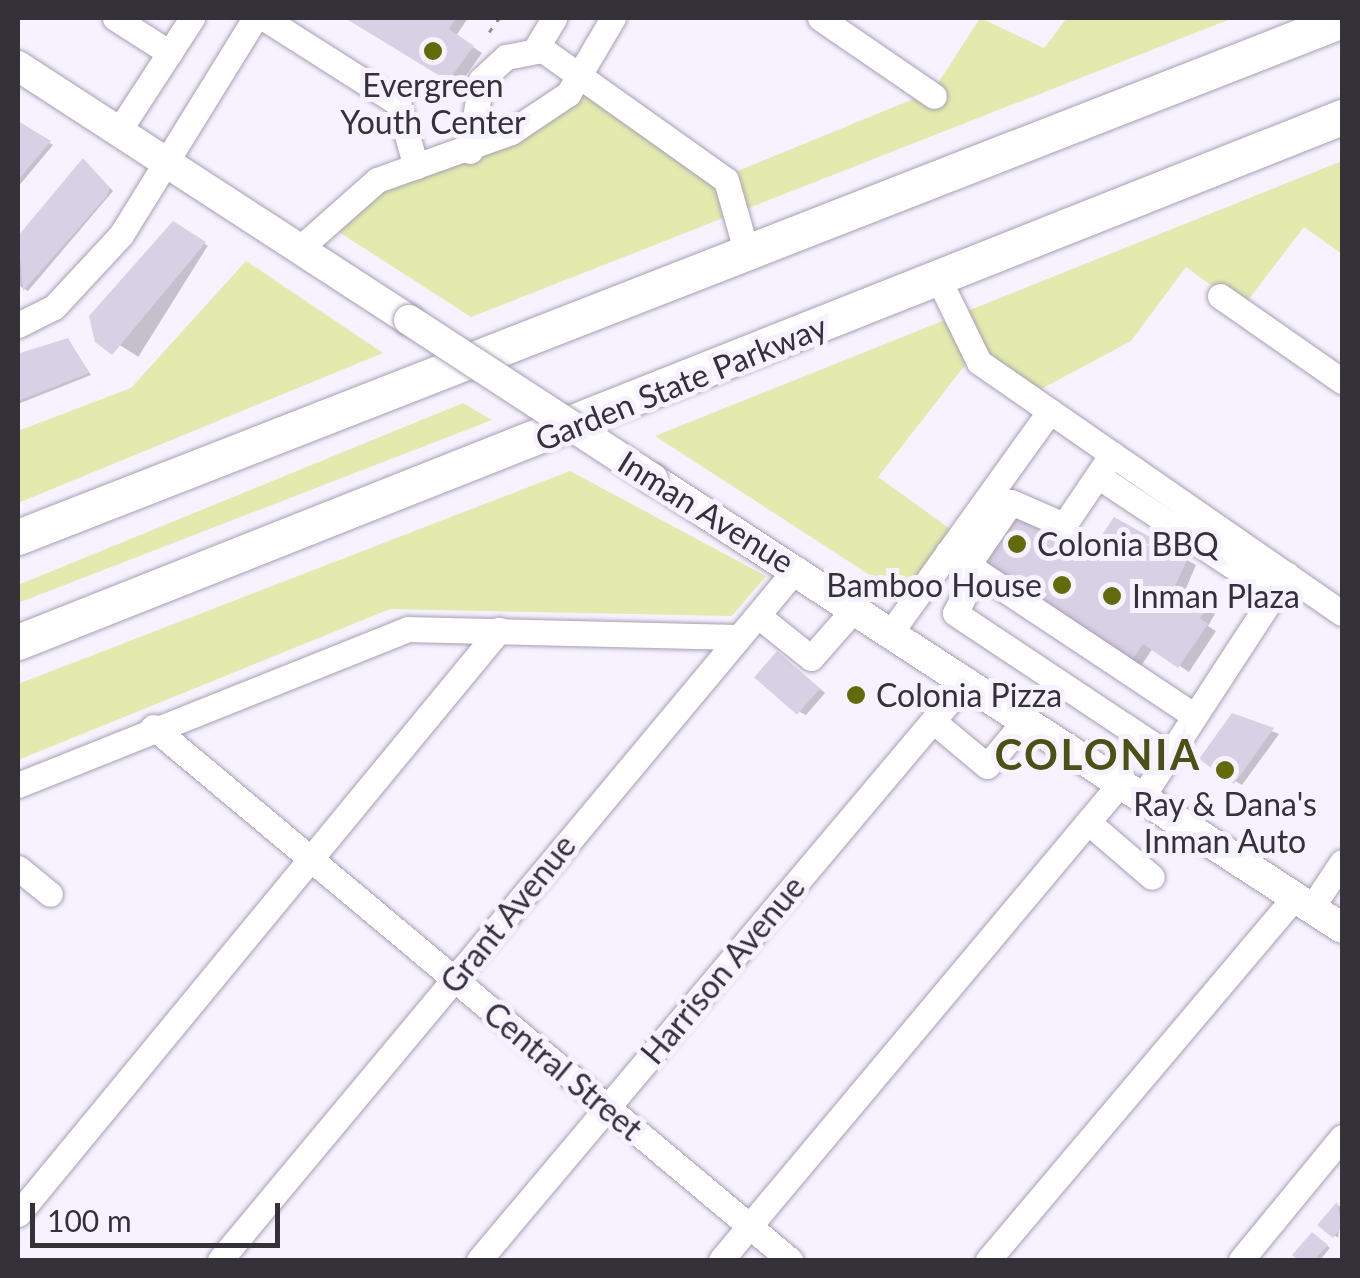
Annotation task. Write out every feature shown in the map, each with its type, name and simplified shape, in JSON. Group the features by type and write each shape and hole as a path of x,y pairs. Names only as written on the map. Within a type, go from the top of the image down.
{"highway":[{"path":"18,537 1342,20"},
{"name":"Garden State Parkway","path":"18,642 1342,117"}],"main road":[{"name":"Inman Avenue","path":"18,66 1134,787 1342,928"}],"street":[{"path":"115,18 170,53"},
{"path":"118,132 192,18"},
{"path":"18,324 54,307 121,234 255,18"},
{"path":"264,18 398,103 416,167"},
{"path":"535,50 554,18"},
{"path":"299,249 377,180 470,151 539,115 583,74 613,18"},
{"path":"820,18 934,96"},
{"path":"470,151 482,80 506,57 535,50 583,74 716,174 735,198 746,250"},
{"path":"938,278 979,362 1050,412 1105,465 1280,584 1342,613"},
{"path":"1220,296 1342,381"},
{"path":"1050,412 964,563 955,614 1169,755"},
{"path":"891,632 964,563 1011,502 1064,525 1105,465"},
{"path":"964,563 1195,716"},
{"name":"Grant Avenue","path":"220,1260 735,637 760,618 796,569"},
{"path":"721,1260 1088,822 1169,755 1280,584"},
{"path":"760,618 811,658 855,608"},
{"path":"18,785 152,727 408,629 735,637"},
{"path":"18,1214 499,630"},
{"name":"Harrison Avenue","path":"479,1260 967,680"},
{"path":"933,721 987,766 1026,718"},
{"name":"Central Street","path":"152,727 790,1260"},
{"path":"1088,822 1152,877"},
{"path":"988,1260 1342,862"},
{"path":"18,868 50,894"},
{"path":"1241,1260 1342,1137"}],"path":[{"path":"490,32 499,18"}],"green space":[{"path":"980,18 1044,48 1067,18 1233,18 471,317 339,232 380,192 523,138 592,89 718,179 933,91"},
{"path":"1342,161 1342,254 1304,227 1242,308 1186,267 1131,341 1030,395 972,356 878,477 960,536 913,603 655,436"},
{"path":"246,261 383,353 18,503 18,431 131,388"},
{"path":"463,403 492,420 18,603 18,585"},
{"path":"570,471 766,576 732,616 390,609 18,760 18,684"}],"building":[{"name":"Evergreen Youth Center","path":"345,18 456,18 449,29 474,46 448,81"},
{"path":"18,121 51,141 18,180"},
{"path":"83,158 110,188 106,197 23,291 18,236"},
{"path":"173,221 206,242 112,355 95,342 89,316"},
{"path":"68,338 89,373 18,401 20,353"},
{"name":"Inman Plaza","path":"1020,508 1089,554 1114,517 1188,558 1175,586 1208,607 1200,618 1208,624 1178,668 1143,644 1130,663 982,563"},
{"path":"777,651 820,688 797,715 754,677"},
{"path":"1232,713 1274,728 1234,784 1199,759"},
{"path":"1337,1202 1342,1226 1333,1238 1317,1225"},
{"path":"1312,1232 1328,1245 1314,1260 1298,1260 1292,1255"}],"place":[{"name":"Evergreen Youth Center","path":"433,51"},
{"name":"Colonia BBQ","path":"1017,544"},
{"name":"Bamboo House","path":"1062,585"},
{"name":"Inman Plaza","path":"1112,596"},
{"name":"Colonia Pizza","path":"856,695"},
{"name":"Ray & Dana's Inman Auto","path":"1225,770"}],"district":[{"name":"COLONIA","path":"1098,754"}]}
